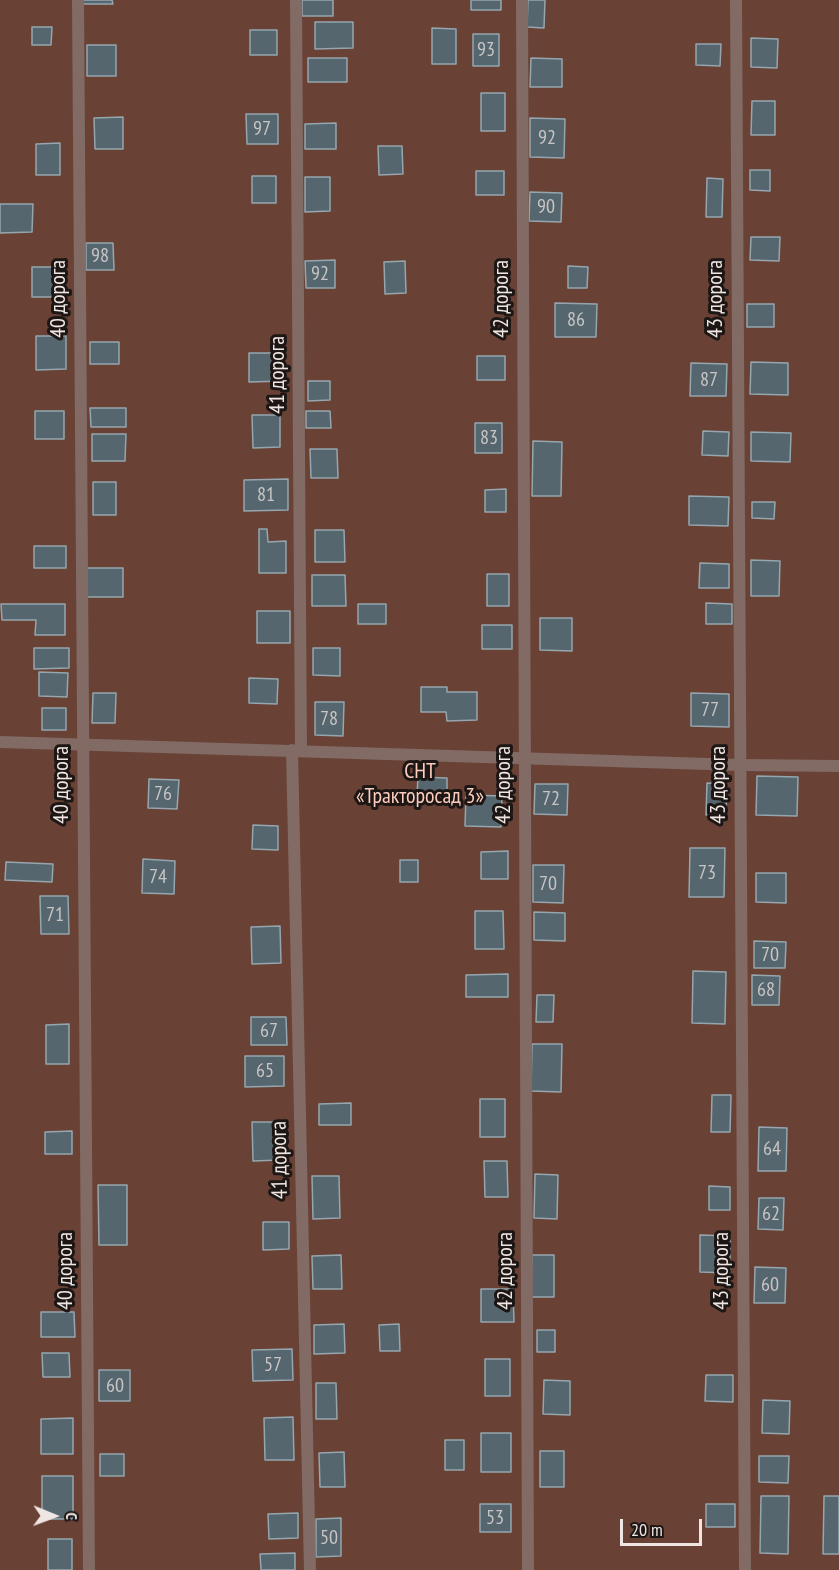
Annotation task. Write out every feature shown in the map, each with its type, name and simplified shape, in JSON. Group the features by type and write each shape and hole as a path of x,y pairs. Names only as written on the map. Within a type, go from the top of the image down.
{"street":[{"name":"40 дорога","path":"78,0 89,1570"},
{"name":"41 дорога","path":"296,0 296,750 310,1570"},
{"name":"42 дорога","path":"522,0 528,1570"},
{"name":"43 дорога","path":"736,0 745,1570"},
{"path":"0,742 740,765 839,766"}],"green space":[{"name":"СНТ «Тракторосад 3»","path":"0,0 839,0 839,1570 0,1570"}],"building":[{"path":"83,0 112,0 113,4 83,4"},
{"path":"302,0 333,0 333,16 302,16"},
{"path":"471,0 501,0 501,10 471,10"},
{"path":"528,0 545,0 544,28 527,27"},
{"path":"315,22 353,22 353,48 315,49"},
{"path":"32,27 52,27 51,45 32,45"},
{"path":"432,28 456,29 456,64 432,64"},
{"path":"250,30 277,30 277,55 250,55"},
{"path":"473,34 499,34 499,66 473,66"},
{"path":"751,38 778,39 777,68 751,67"},
{"path":"696,44 721,44 720,66 696,65"},
{"path":"87,45 116,45 116,76 87,76"},
{"path":"308,58 347,58 347,82 308,82"},
{"path":"531,58 562,59 562,87 530,87"},
{"path":"481,93 505,93 505,131 481,131"},
{"path":"752,101 775,101 775,135 751,135"},
{"path":"246,114 278,114 278,144 247,144"},
{"path":"123,117 123,149 95,149 94,118"},
{"path":"530,118 565,119 564,158 530,157"},
{"path":"336,123 336,149 305,149 305,124"},
{"path":"60,143 60,175 36,175 36,144"},
{"path":"378,146 402,146 403,174 379,175"},
{"path":"750,170 770,170 770,191 750,190"},
{"path":"476,171 504,171 504,195 476,195"},
{"path":"252,176 276,176 276,203 252,203"},
{"path":"305,177 330,177 330,211 305,212"},
{"path":"707,178 723,179 722,217 706,217"},
{"path":"530,192 562,193 561,222 529,221"},
{"path":"0,204 33,204 32,232 0,233"},
{"path":"751,237 780,237 779,261 750,260"},
{"path":"86,243 113,243 114,270 86,270"},
{"path":"335,260 335,288 306,288 305,261"},
{"path":"405,261 406,293 385,294 384,262"},
{"path":"568,266 588,267 587,288 568,288"},
{"path":"32,267 61,267 62,297 32,297"},
{"path":"555,303 597,304 596,337 555,337"},
{"path":"747,304 774,304 774,327 747,327"},
{"path":"36,336 66,336 66,369 36,370"},
{"path":"90,342 119,342 119,364 90,364"},
{"path":"249,353 283,353 283,381 249,382"},
{"path":"477,356 505,356 505,380 477,380"},
{"path":"751,362 788,363 788,395 750,394"},
{"path":"691,363 727,364 726,396 690,396"},
{"path":"308,381 330,381 330,400 308,401"},
{"path":"90,408 126,408 126,427 91,427"},
{"path":"35,411 64,411 64,439 35,439"},
{"path":"306,411 330,411 331,428 306,428"},
{"path":"252,415 280,415 280,447 253,448"},
{"path":"475,423 502,423 502,453 475,453"},
{"path":"703,431 729,432 728,456 702,455"},
{"path":"751,432 791,433 790,462 751,461"},
{"path":"92,434 126,434 125,461 92,461"},
{"path":"533,441 562,442 561,496 532,496"},
{"path":"310,449 337,449 338,478 311,478"},
{"path":"288,479 288,510 244,511 244,480"},
{"path":"93,482 116,482 116,515 93,515"},
{"path":"506,489 506,512 485,512 485,490"},
{"path":"689,496 729,497 728,526 689,525"},
{"path":"752,502 775,502 774,519 752,518"},
{"path":"259,529 267,529 268,542 286,541 286,573 259,573"},
{"path":"315,530 344,530 345,562 315,562"},
{"path":"34,546 66,546 66,568 34,568"},
{"path":"751,560 780,561 779,596 751,596"},
{"path":"700,563 729,564 729,588 699,588"},
{"path":"86,568 123,568 123,597 86,597"},
{"path":"487,574 509,574 509,606 487,606"},
{"path":"312,575 345,575 346,606 312,606"},
{"path":"706,603 732,604 732,624 706,624"},
{"path":"1,604 65,604 65,635 35,635 36,620 2,620"},
{"path":"358,604 386,604 386,624 358,624"},
{"path":"257,611 290,611 290,643 257,643"},
{"path":"540,618 572,618 572,651 540,650"},
{"path":"482,625 512,625 512,649 482,649"},
{"path":"34,648 69,648 69,668 34,669"},
{"path":"313,648 340,648 340,676 313,675"},
{"path":"39,672 68,673 67,697 39,696"},
{"path":"249,678 278,679 277,704 249,703"},
{"path":"421,687 447,687 447,692 477,692 477,720 447,721 446,712 421,712"},
{"path":"93,693 116,693 115,723 92,723"},
{"path":"691,693 729,694 729,727 691,726"},
{"path":"315,702 344,702 343,736 315,735"},
{"path":"42,708 66,708 66,730 42,730"},
{"path":"757,776 798,777 797,816 756,815"},
{"path":"418,777 447,778 447,795 417,794"},
{"path":"149,779 179,780 177,809 148,808"},
{"path":"707,783 727,784 726,815 706,815"},
{"path":"535,784 568,784 567,815 534,814"},
{"path":"466,795 502,796 501,827 465,826"},
{"path":"253,825 278,826 278,850 252,849"},
{"path":"690,848 725,848 724,897 689,897"},
{"path":"508,851 508,879 481,879 481,852"},
{"path":"143,859 175,861 174,894 142,893"},
{"path":"400,860 418,860 418,882 400,882"},
{"path":"6,862 53,864 52,882 5,880"},
{"path":"533,865 564,865 563,903 533,902"},
{"path":"756,873 786,873 786,903 756,902"},
{"path":"40,896 68,896 69,934 41,934"},
{"path":"475,911 503,911 504,949 475,949"},
{"path":"534,912 565,913 565,941 534,940"},
{"path":"280,926 281,963 252,964 251,927"},
{"path":"754,941 786,942 785,968 754,968"},
{"path":"693,971 726,972 725,1024 692,1023"},
{"path":"508,974 508,997 466,997 466,975"},
{"path":"752,975 780,976 779,1005 752,1005"},
{"path":"537,995 554,995 553,1022 536,1022"},
{"path":"251,1017 286,1017 287,1045 251,1045"},
{"path":"69,1024 69,1064 46,1064 46,1025"},
{"path":"532,1044 562,1044 561,1092 531,1091"},
{"path":"245,1056 284,1056 284,1086 245,1087"},
{"path":"712,1095 731,1095 730,1132 711,1132"},
{"path":"480,1099 505,1099 505,1137 480,1137"},
{"path":"351,1103 351,1125 319,1125 319,1104"},
{"path":"252,1122 280,1122 280,1160 253,1161"},
{"path":"759,1127 787,1128 786,1171 758,1171"},
{"path":"72,1131 72,1154 45,1154 45,1132"},
{"path":"484,1161 507,1161 508,1197 485,1197"},
{"path":"535,1174 558,1175 557,1219 534,1218"},
{"path":"312,1176 339,1176 340,1218 313,1219"},
{"path":"98,1185 127,1185 127,1245 99,1245"},
{"path":"709,1186 730,1187 730,1210 709,1210"},
{"path":"759,1198 784,1198 783,1230 758,1229"},
{"path":"263,1222 289,1222 289,1249 263,1250"},
{"path":"700,1235 730,1236 730,1273 700,1272"},
{"path":"341,1255 342,1289 313,1289 312,1256"},
{"path":"532,1255 554,1255 554,1297 531,1297"},
{"path":"755,1267 786,1268 785,1303 754,1303"},
{"path":"481,1289 513,1289 514,1322 481,1322"},
{"path":"41,1312 74,1312 75,1337 41,1337"},
{"path":"344,1324 345,1353 314,1354 314,1325"},
{"path":"399,1324 400,1351 380,1351 379,1325"},
{"path":"537,1330 555,1330 555,1352 537,1352"},
{"path":"292,1349 293,1380 253,1381 252,1350"},
{"path":"42,1353 69,1353 70,1377 43,1377"},
{"path":"485,1359 510,1359 510,1396 485,1396"},
{"path":"99,1370 130,1370 130,1401 99,1401"},
{"path":"706,1375 733,1375 733,1402 705,1401"},
{"path":"544,1380 570,1381 570,1415 543,1414"},
{"path":"316,1383 336,1383 337,1419 316,1419"},
{"path":"763,1400 790,1401 789,1434 762,1433"},
{"path":"293,1417 294,1460 265,1460 264,1418"},
{"path":"73,1418 73,1454 41,1454 41,1419"},
{"path":"481,1433 511,1433 511,1472 481,1472"},
{"path":"445,1440 464,1440 464,1470 445,1470"},
{"path":"540,1451 564,1451 564,1487 540,1487"},
{"path":"344,1452 345,1487 320,1487 319,1453"},
{"path":"100,1454 124,1454 124,1476 100,1476"},
{"path":"759,1456 789,1456 788,1483 759,1482"},
{"path":"42,1476 73,1476 73,1519 42,1519"},
{"path":"761,1496 789,1496 788,1554 760,1553"},
{"path":"824,1496 839,1496 839,1554 823,1554"},
{"path":"480,1504 511,1504 511,1532 480,1532"},
{"path":"706,1504 735,1504 735,1527 706,1527"},
{"path":"298,1513 298,1538 269,1539 268,1514"},
{"path":"341,1518 341,1556 316,1557 316,1519"},
{"path":"48,1539 72,1539 72,1570 48,1570"},
{"path":"295,1553 295,1570 261,1570 260,1554"}]}
